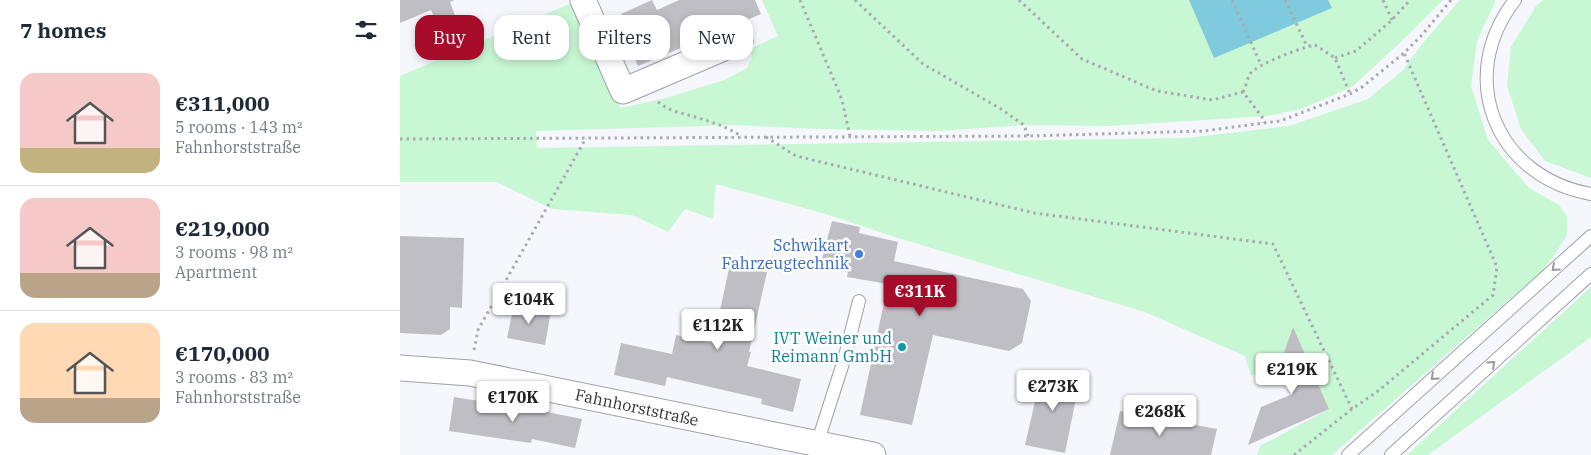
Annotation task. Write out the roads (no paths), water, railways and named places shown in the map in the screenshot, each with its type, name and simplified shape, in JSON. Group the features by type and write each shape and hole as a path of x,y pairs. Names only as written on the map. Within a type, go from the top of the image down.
{"street":[{"path":"583,0 623,91 697,60"},
{"name":"Fahnhorststraße","path":"400,368 470,373 641,407 814,450 874,455"}],"lane":[{"path":"1515,0 1498,26 1488,57 1487,91 1496,124 1504,140 1525,165 1563,187 1591,194"},
{"path":"1348,455 1591,236"},
{"path":"1391,455 1591,274"},
{"path":"814,450 844,360 859,301"}],"water":[{"path":"1189,0 1328,0 1332,8 1214,58"}],"place":[{"name":"Schwikart Fahrzeugtechnik","path":"859,254"},
{"name":"IVT Weiner und Reimann GmbH","path":"902,347"}]}
